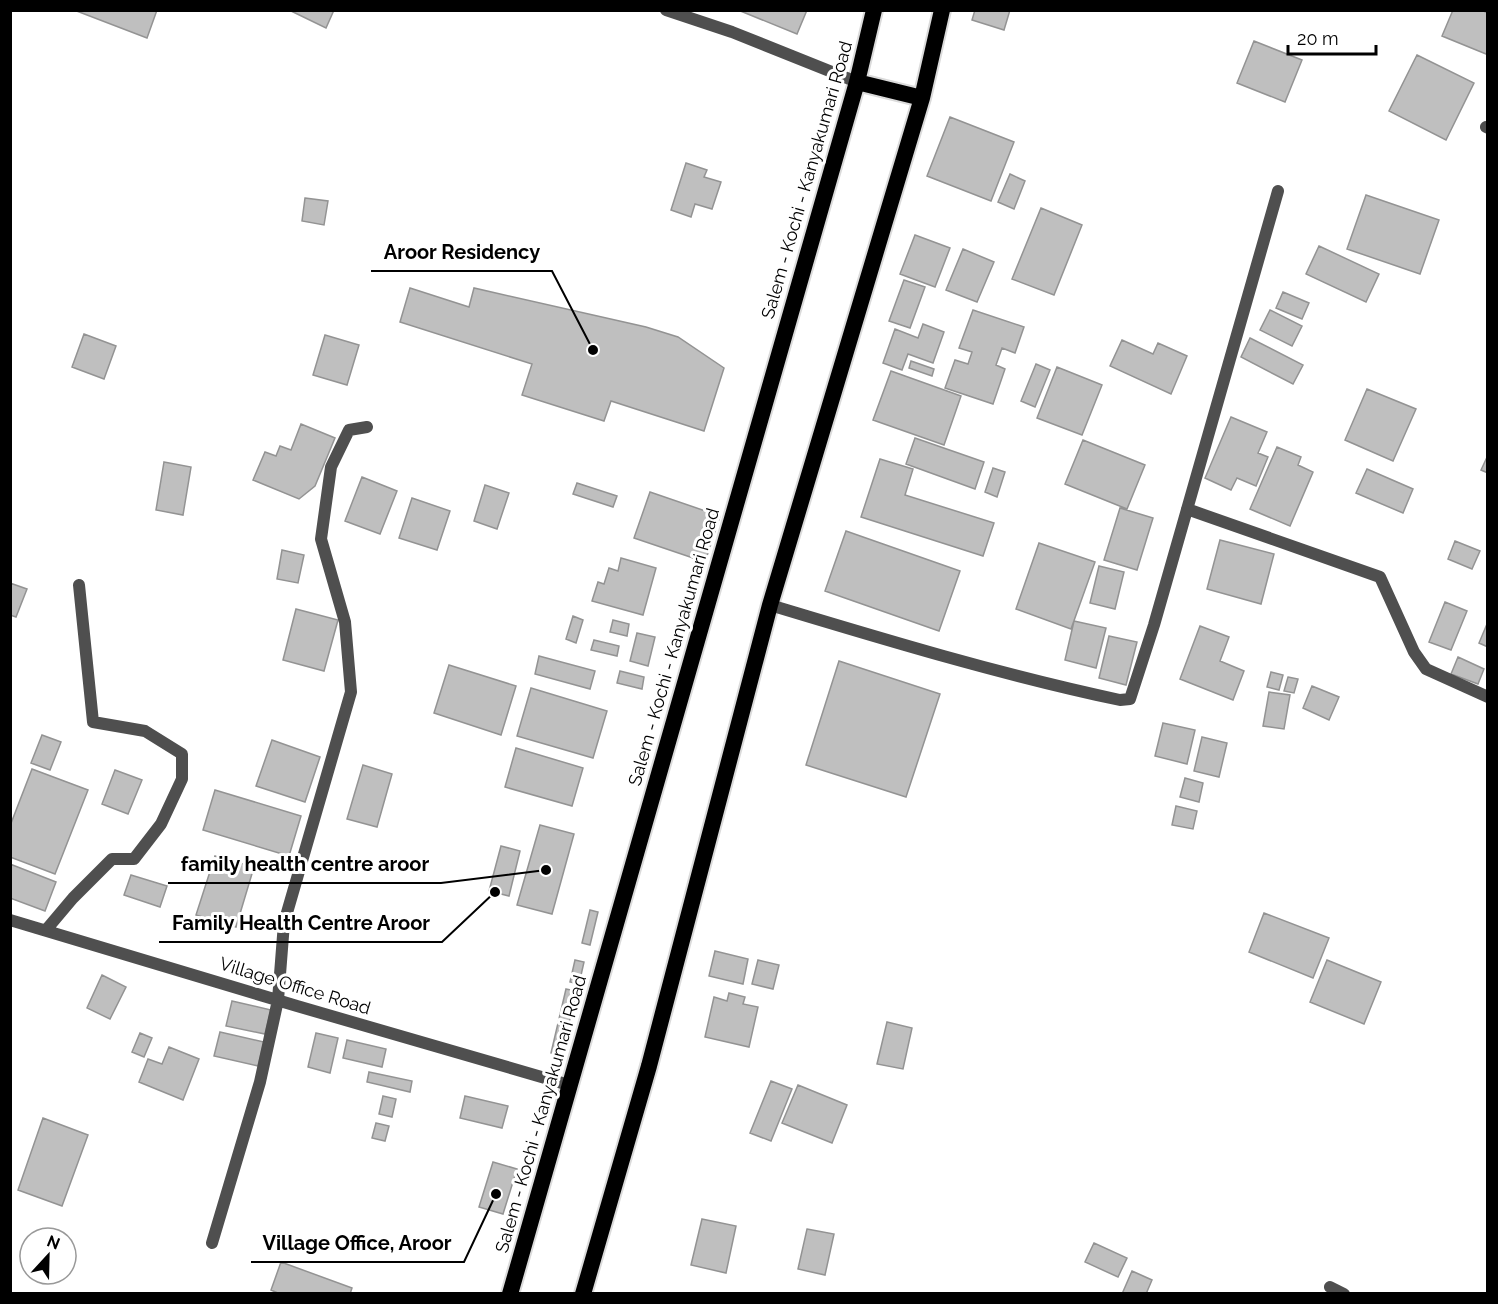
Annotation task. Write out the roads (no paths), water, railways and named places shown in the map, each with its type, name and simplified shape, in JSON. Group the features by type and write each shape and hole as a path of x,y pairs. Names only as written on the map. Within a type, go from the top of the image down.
{"highway":[{"name":"Salem - Kochi - Kanyakumari Road","path":"510,1293 857,82 874,10"},
{"path":"582,1293 649,1066 770,605 922,98 942,10"},
{"path":"857,82 922,98"}],"street":[{"path":"666,10 732,32 857,82"},
{"path":"770,605 1061,688 1120,700 1130,699 1154,625 1278,191"},
{"path":"212,1243 260,1082 278,1000 284,923 351,692 345,622 321,539 331,467 349,430 367,427"},
{"path":"1187,509 1380,577 1414,652 1426,669 1488,697"},
{"path":"46,930 73,898 112,859 134,859 160,824 182,779 182,754 145,730 93,722 80,585"},
{"name":"Village Office Road","path":"10,920 569,1085"},
{"path":"1330,1287 1344,1293"}],"place":[{"name":"Aroor Residency","path":"593,350"},
{"name":"family health centre aroor","path":"546,870"},
{"name":"Family Health Centre Aroor","path":"495,892"},
{"name":"Village Office, Aroor","path":"496,1194"}]}
